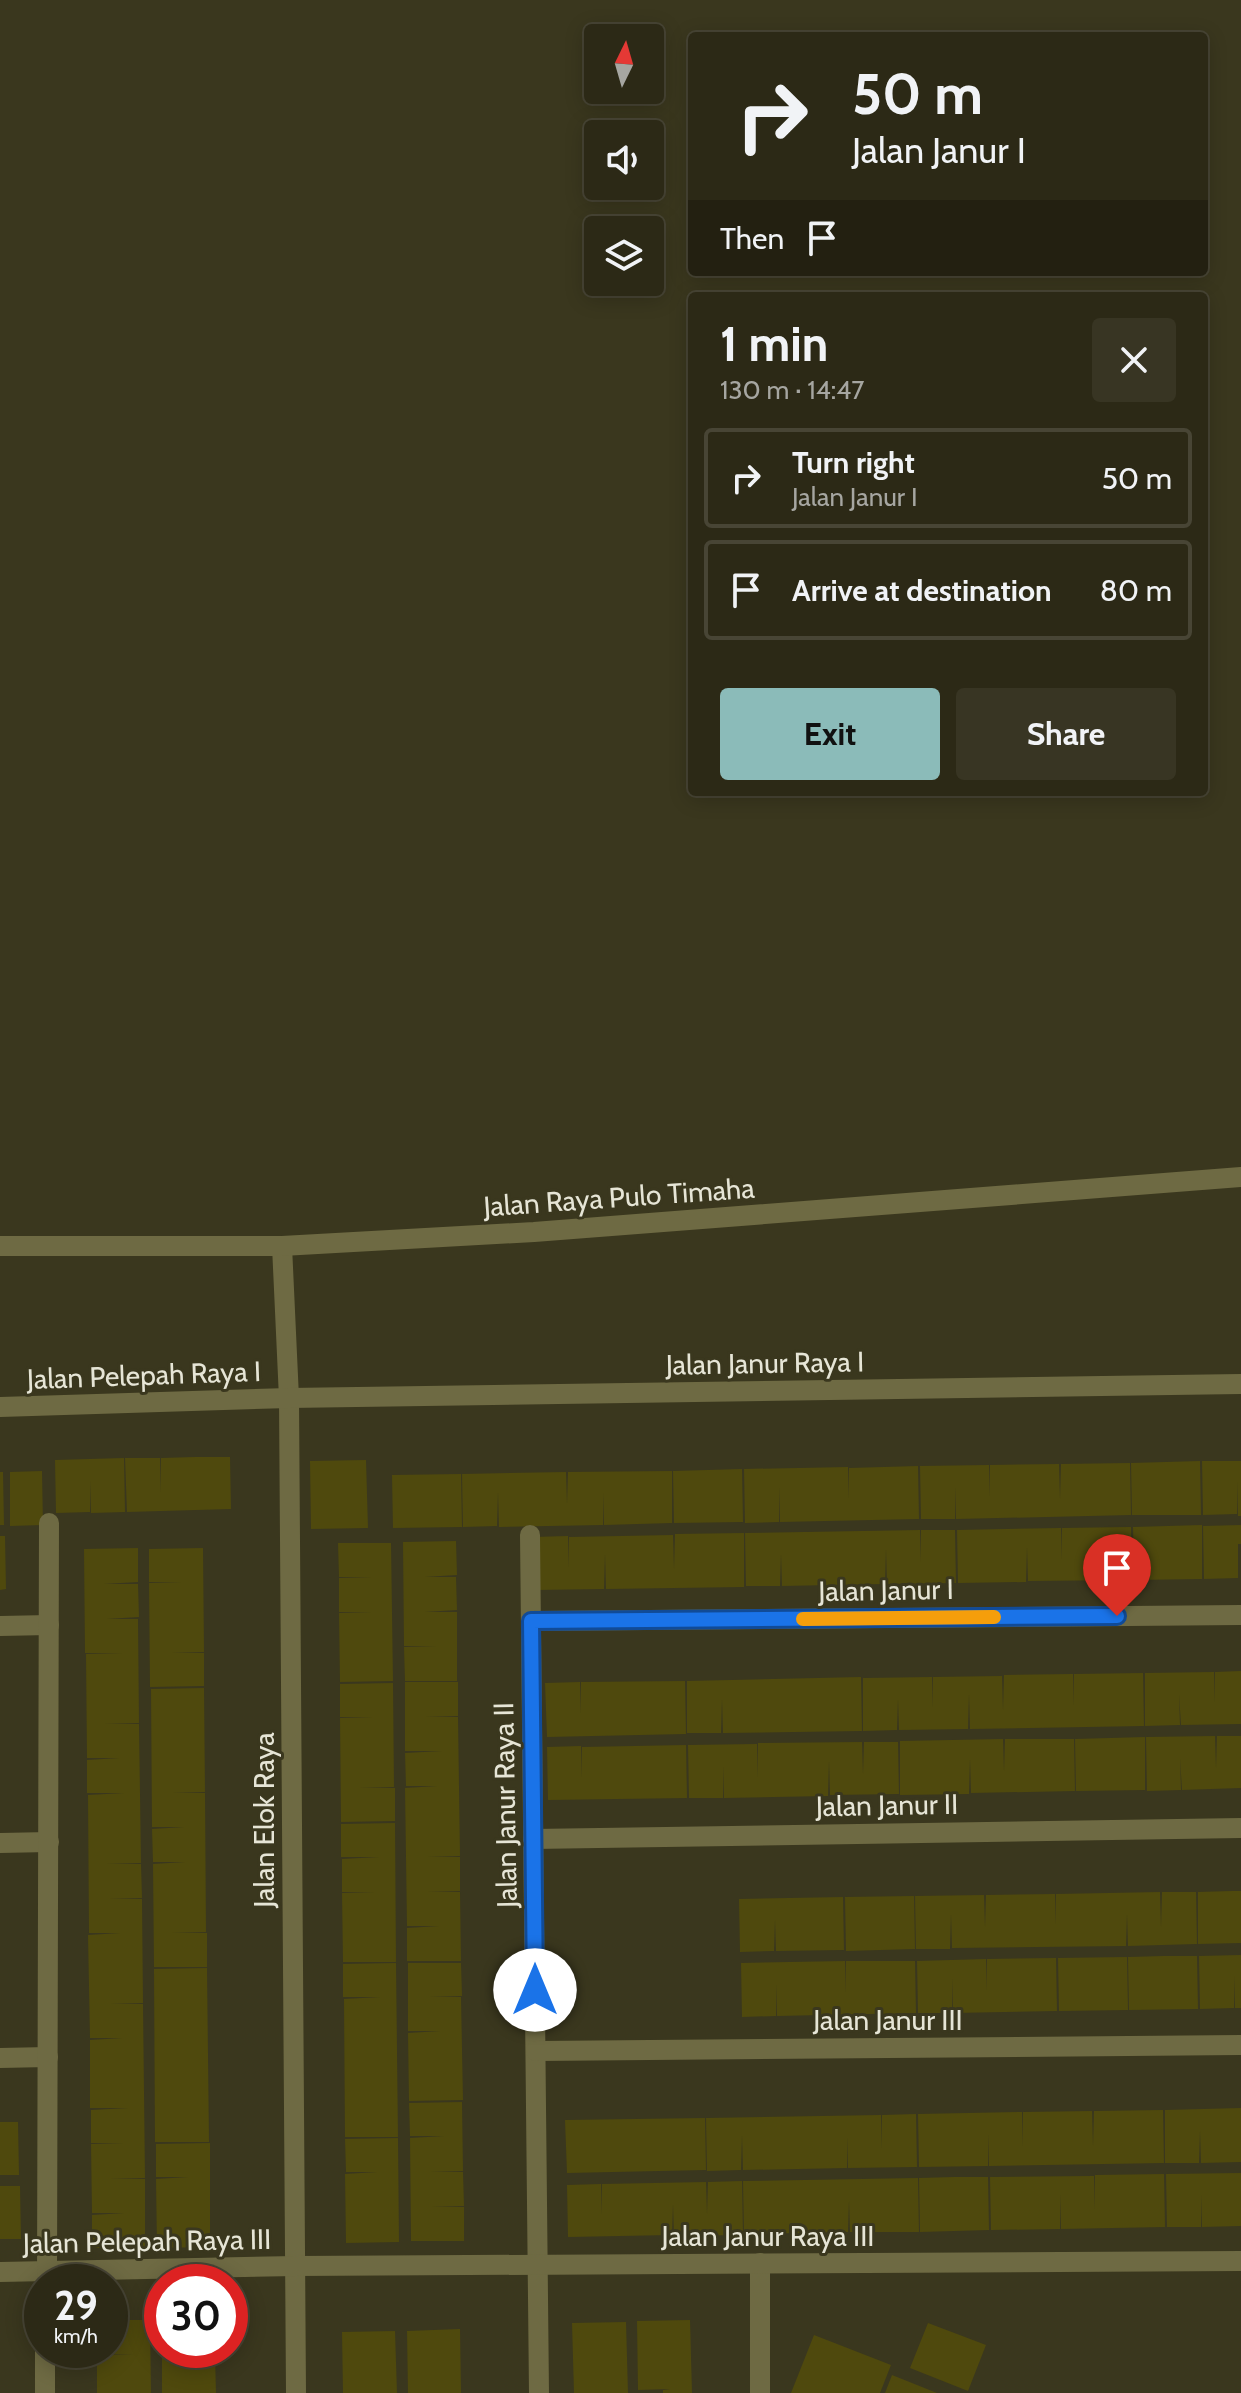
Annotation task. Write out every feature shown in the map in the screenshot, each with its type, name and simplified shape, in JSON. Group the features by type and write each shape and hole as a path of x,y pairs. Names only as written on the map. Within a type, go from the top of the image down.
{"street":[{"name":"Jalan Raya Pulo Timaha","path":"0,1246 282,1246 549,1231 1241,1177"},
{"name":"Jalan Elok Raya","path":"282,1246 289,1398 296,2393"},
{"name":"Jalan Janur Raya I","path":"289,1398 1241,1384"},
{"name":"Jalan Pelepah Raya I","path":"0,1407 289,1398"},
{"path":"47,2264 49,1523"},
{"name":"Jalan Janur Raya II","path":"530,1535 539,2393"},
{"name":"Jalan Janur I","path":"531,1621 1241,1615"},
{"path":"0,1626 49,1625"},
{"name":"Jalan Janur II","path":"533,1839 1241,1828"},
{"path":"0,1843 49,1842"},
{"name":"Jalan Janur III","path":"536,2051 1241,2045"},
{"path":"0,2058 48,2057"},
{"name":"Jalan Janur Raya III","path":"296,2266 1241,2261"},
{"path":"760,2263 760,2393"},
{"name":"Jalan Pelepah Raya III","path":"128,2273 296,2266"},
{"name":"Jalan Pelepah Raya III","path":"0,2272 24,2274"},
{"path":"45,2368 45,2393"}],"building":[{"path":"230,1457 231,1509 127,1512 125,1458 160,1458 161,1493 161,1458"},
{"path":"124,1458 125,1512 91,1513 90,1481 90,1512 56,1513 55,1460"},
{"path":"366,1460 368,1528 311,1529 310,1461"},
{"path":"1200,1461 1201,1515 1132,1515 1131,1463"},
{"path":"1202,1461 1241,1461 1241,1516 1238,1516 1237,1482 1237,1514 1203,1515"},
{"path":"1130,1463 1131,1515 956,1519 955,1487 955,1519 921,1519 920,1466 989,1465 990,1497 990,1465 1059,1464 1060,1499 1061,1464"},
{"path":"918,1466 919,1519 780,1522 779,1487 779,1522 745,1523 744,1469 848,1467 849,1499 849,1468"},
{"path":"742,1469 743,1522 674,1523 673,1471"},
{"path":"42,1471 43,1525 10,1526 10,1472"},
{"path":"672,1471 672,1523 604,1525 603,1493 603,1525 499,1527 498,1492 497,1526 463,1527 462,1474 566,1472 567,1504 568,1472"},
{"path":"0,1472 3,1472 4,1525 0,1525"},
{"path":"461,1474 462,1527 393,1528 392,1475"},
{"path":"1202,1525 1202,1579 1134,1580 1133,1527"},
{"path":"1241,1525 1238,1578 1204,1579 1203,1526"},
{"path":"1131,1527 1132,1580 1028,1581 1027,1547 1026,1582 958,1583 957,1530 1061,1528 1062,1560 1062,1528"},
{"path":"920,1530 920,1562 921,1530 955,1530 956,1583 887,1584 886,1549 885,1584 782,1586 781,1554 780,1586 746,1586 745,1533"},
{"path":"744,1533 744,1587 606,1589 605,1554 604,1589 535,1590 533,1537 568,1536 569,1568 569,1537 673,1535 674,1569 675,1534"},
{"path":"0,1536 5,1536 6,1589 0,1590"},
{"path":"456,1541 457,1575 425,1577 456,1577 457,1610 425,1612 457,1612 457,1681 405,1681 404,1647 436,1646 404,1646 403,1542"},
{"path":"338,1543 391,1543 393,1681 340,1682 339,1613 371,1612 339,1612 339,1578 371,1577 339,1577"},
{"path":"138,1548 138,1582 104,1584 138,1584 139,1617 107,1619 138,1619 139,1723 105,1724 139,1724 141,1863 107,1864 141,1864 142,1898 110,1899 142,1899 143,2003 111,2004 143,2004 145,2178 111,2179 145,2179 145,2248 92,2248 92,2215 124,2213 92,2213 91,2144 123,2143 91,2143 91,2110 128,2108 90,2108 90,2040 122,2038 90,2038 88,1935 120,1933 89,1933 88,1795 124,1793 87,1793 87,1760 119,1758 87,1758 86,1654 122,1653 85,1653 84,1549"},
{"path":"203,1548 204,1652 172,1653 204,1653 204,1686 150,1687 149,1583 181,1582 149,1582 149,1549"},
{"path":"1241,1671 1241,1724 1181,1725 1179,1694 1180,1725 1145,1726 1145,1673 1214,1672 1215,1703 1215,1672"},
{"path":"1143,1673 1144,1726 970,1729 969,1694 968,1729 899,1730 898,1699 897,1730 863,1731 863,1678 932,1677 932,1708 933,1677 1002,1676 1003,1710 1004,1675 1073,1674 1074,1706 1074,1674"},
{"path":"861,1677 862,1731 723,1733 722,1699 721,1733 687,1733 687,1681"},
{"path":"685,1681 686,1734 547,1737 545,1683 580,1682 581,1714 581,1682"},
{"path":"405,1682 458,1682 458,1716 426,1717 458,1717 460,1856 428,1857 460,1857 460,1891 428,1892 460,1892 461,1961 407,1961 407,1928 439,1926 407,1926 405,1788 437,1786 406,1786 405,1753 442,1751 405,1751"},
{"path":"393,1683 394,1787 360,1788 395,1788 395,1821 341,1822 340,1718 372,1717 340,1717 340,1684"},
{"path":"204,1688 205,1792 173,1793 205,1793 206,1932 172,1933 207,1933 207,1967 154,1967 153,1864 185,1862 153,1862 152,1829 184,1827 152,1827 151,1689"},
{"path":"1215,1736 1216,1768 1217,1736 1241,1736 1241,1788 1182,1790 1180,1758 1181,1790 1147,1791 1146,1737"},
{"path":"1145,1737 1145,1790 1076,1791 1075,1739"},
{"path":"1003,1739 1004,1771 1005,1739 1074,1739 1075,1791 971,1793 970,1759 969,1794 900,1795 900,1741"},
{"path":"862,1742 863,1774 864,1742 898,1742 899,1794 830,1795 829,1761 828,1796 724,1798 723,1766 723,1798 689,1798 688,1745 757,1744 758,1778 758,1743"},
{"path":"686,1745 687,1798 548,1800 547,1747 581,1746 582,1778 582,1747"},
{"path":"395,1823 396,1962 343,1962 342,1893 374,1892 342,1892 342,1859 379,1857 341,1857 341,1824"},
{"path":"1241,1891 1241,1943 1198,1944 1198,1892"},
{"path":"1160,1892 1161,1927 1162,1892 1196,1892 1197,1944 1128,1946 1127,1914 1126,1946 952,1948 951,1914 950,1949 916,1949 915,1896 984,1895 985,1927 986,1895 1055,1894 1056,1925 1056,1894"},
{"path":"914,1896 915,1949 846,1951 845,1897"},
{"path":"843,1897 844,1950 776,1951 775,1920 774,1951 740,1952 739,1899"},
{"path":"1241,1955 1241,2008 1235,2008 1234,1976 1234,2008 1200,2009 1199,1956"},
{"path":"1197,1956 1198,2009 1129,2010 1128,1957"},
{"path":"1127,1957 1128,2010 1059,2011 1058,1958"},
{"path":"1056,1958 1057,2011 953,2013 952,1978 952,2013 918,2013 917,1961 986,1959 987,1991 987,1959"},
{"path":"845,1961 846,1993 846,1961 915,1961 916,2013 777,2016 776,1984 776,2016 742,2017 741,1963"},
{"path":"396,1963 398,2137 345,2137 344,1999 380,1997 343,1997 343,1964"},
{"path":"408,1963 461,1963 462,1996 430,1997 461,1997 463,2100 409,2101 408,2033 440,2031 408,2031"},
{"path":"207,1968 209,2142 155,2142 154,1969"},
{"path":"462,2102 463,2171 431,2172 463,2172 464,2206 432,2207 464,2207 464,2241 411,2241 410,2138 444,2136 410,2136 409,2103"},
{"path":"1241,2108 1241,2162 1201,2163 1200,2131 1199,2163 1165,2163 1165,2110"},
{"path":"1163,2110 1164,2163 989,2166 988,2134 988,2166 919,2167 918,2114 1022,2112 1023,2147 1023,2112 1092,2111 1093,2146 1094,2111"},
{"path":"916,2114 917,2167 848,2168 847,2137 847,2168 743,2170 742,2135 741,2170 707,2171 706,2118 881,2115 882,2149 882,2115"},
{"path":"705,2118 706,2170 567,2173 565,2120"},
{"path":"0,2122 18,2122 19,2175 0,2175"},
{"path":"398,2138 399,2242 346,2243 345,2174 377,2172 346,2172 345,2139"},
{"path":"210,2143 210,2247 157,2248 156,2179 188,2177 156,2177 156,2144"},
{"path":"1241,2173 1241,2226 1202,2227 1201,2195 1201,2227 1167,2227 1166,2174"},
{"path":"1164,2174 1165,2227 1061,2229 1060,2194 1060,2229 991,2230 990,2177 1094,2176 1095,2210 1095,2175"},
{"path":"988,2177 989,2230 920,2232 919,2178"},
{"path":"918,2178 919,2232 850,2232 849,2201 848,2232 744,2234 743,2181"},
{"path":"742,2181 743,2235 674,2236 673,2204 672,2235 568,2237 567,2185 601,2184 602,2215 602,2184 706,2182 707,2214 708,2182"},
{"path":"0,2186 20,2186 21,2239 0,2239"},
{"path":"128,2320 144,2320 144,2368 151,2368 151,2393 97,2393 97,2368 128,2368 128,2355 134,2355 128,2355"},
{"path":"690,2320 692,2393 663,2393 663,2390 670,2389 638,2390 637,2321"},
{"path":"626,2322 628,2393 574,2393 572,2323"},
{"path":"928,2323 986,2345 968,2391 910,2368"},
{"path":"460,2329 461,2393 408,2393 407,2331"},
{"path":"395,2331 397,2393 343,2393 342,2332"},
{"path":"814,2335 891,2365 880,2393 791,2393"},
{"path":"162,2368 215,2368 216,2393 162,2393"},
{"path":"892,2375 937,2393 885,2393"}],"slow traffic":[{"path":"803,1619 994,1617"}],"route":[{"path":"535,1990 531,1621 1117,1616"}]}
